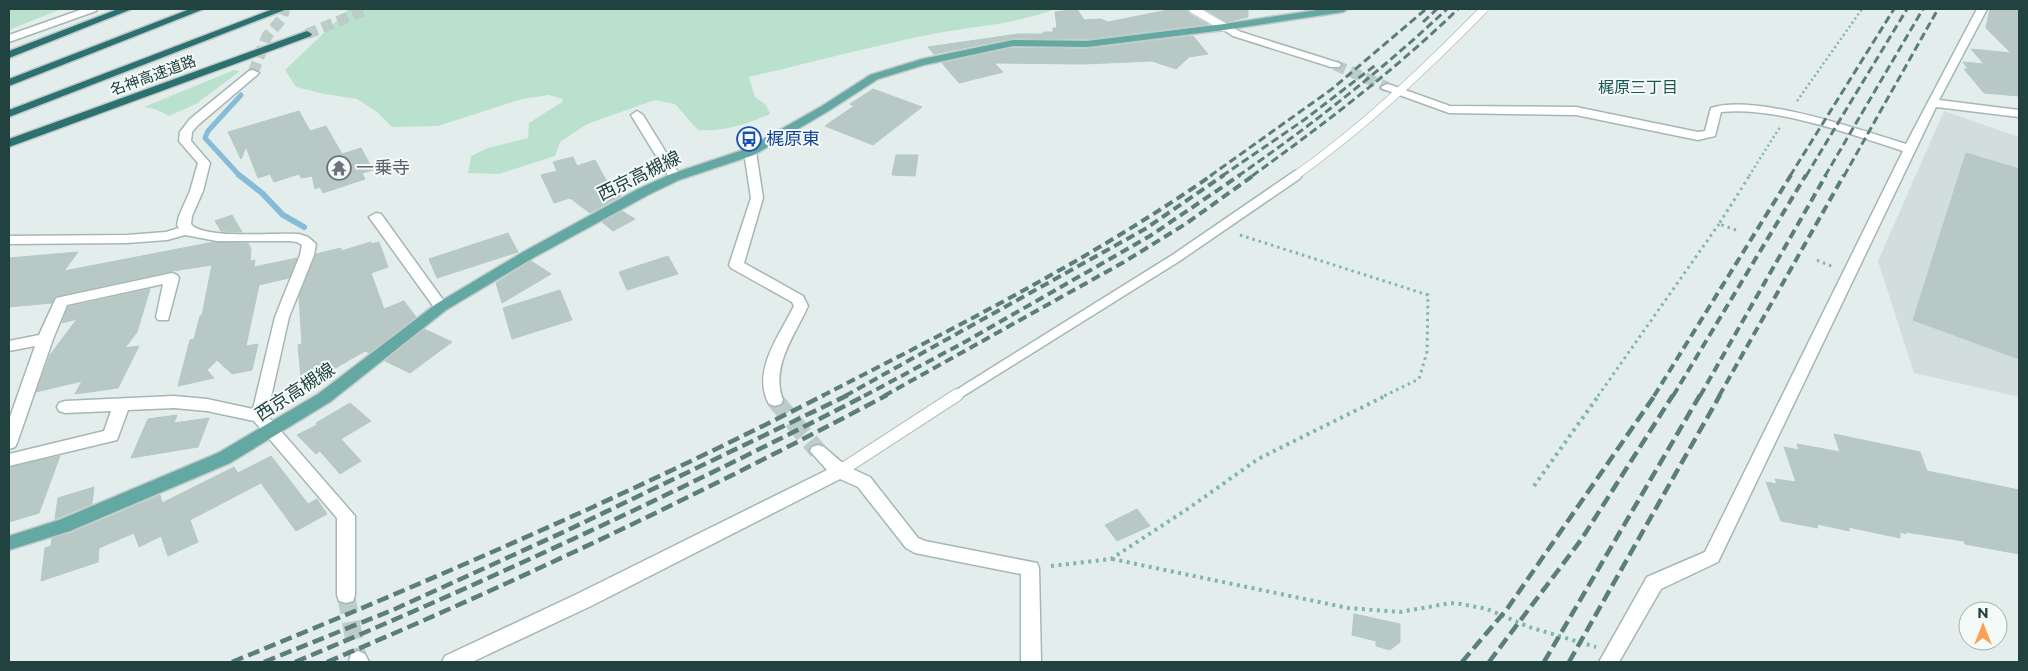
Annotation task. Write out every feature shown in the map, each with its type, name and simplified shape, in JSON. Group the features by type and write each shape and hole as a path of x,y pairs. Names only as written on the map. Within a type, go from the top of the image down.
{"highway":[{"path":"9,55 128,9"},
{"path":"9,83 200,9"},
{"name":"名神高速道路","path":"9,114 282,9"},
{"name":"名神高速道路","path":"9,143 307,34"}],"main road":[{"name":"西京高槻線","path":"9,543 64,526 147,493 224,458 324,398 441,307 528,255 643,192 675,177 750,152 826,108 874,77 922,62 1013,43 1086,44 1224,27 1343,9"}],"street":[{"path":"9,40 92,9"},
{"path":"1606,655 1654,583 1712,556 1932,103 1982,9"},
{"path":"1224,27 1237,34 1335,65"},
{"path":"253,73 194,122 186,132 185,141 204,163 195,197 186,214 184,224 186,230 193,234 208,237 288,237 302,239 309,244 307,255 282,317 259,416"},
{"path":"1388,87 1449,109 1583,112 1698,136 1711,133 1715,110 1730,108 1813,118 1910,149"},
{"path":"1932,103 2019,114"},
{"path":"637,115 675,177"},
{"path":"750,152 757,198 736,265 798,299 801,306 795,321 784,339 770,379 770,392 775,400"},
{"path":"376,217 441,307"},
{"path":"9,240 127,239 167,236 186,230"},
{"path":"9,442 45,339 61,301 179,276 163,317"},
{"path":"9,346 45,339"},
{"path":"65,407 174,402 236,410 259,416 346,516 346,595"},
{"path":"9,460 111,436 122,403"},
{"path":"818,451 840,471 864,482 912,543 921,548 1030,568 1031,662"},
{"path":"452,662 584,600 840,471"}],"lane":[{"path":"1193,9 1224,27"},
{"path":"840,471 1222,229 1305,169 1401,92 1484,9"}],"path":[{"path":"1534,486 1719,224"},
{"path":"1112,559 1258,459 1419,379 1427,352 1428,295 1222,229"},
{"path":"1030,568 1112,559 1348,608 1400,612 1461,604 1487,609 1606,655"}],"shaded area":[{"path":"1944,111 2019,137 2019,397 1914,373 1878,261"}],"green space":[{"path":"9,9 61,9 9,30"},
{"path":"349,9 1055,9 1024,19 906,40 749,77 755,97 766,105 770,114 735,126 717,130 698,130 675,104 655,100 587,124 560,142 555,156 499,174 468,173 471,156 488,148 528,138 529,123 562,102 563,99 549,95 522,99 438,126 392,127 377,112 357,99 296,87 285,70"},
{"path":"234,70 240,71 196,104 169,116 155,109 144,107"}],"building":[{"path":"1077,9 1084,20 1101,19 1108,22 1173,9 1187,9 1190,14 1208,24 1087,39 1013,38 934,54 928,47 1018,34 1053,32 1053,28 1057,28 1055,12"},
{"path":"1204,9 1248,9 1248,17 1226,22"},
{"path":"1990,9 2019,9 2019,96 1984,93 1964,69 1968,69 1963,62 1984,64 1971,49 2011,53 1986,28"},
{"path":"1193,36 1208,54 1189,57 1176,69 1152,61 1083,64 994,63 1003,72 959,83 942,63 1013,48 1087,49"},
{"path":"873,89 922,107 873,145 825,126 854,106 850,104"},
{"path":"299,111 310,131 326,126 342,154 361,148 373,170 362,173 365,179 323,193 320,187 315,189 312,176 301,178 299,174 274,182 270,174 258,178 246,147 241,159 228,132"},
{"path":"1966,153 2019,169 2019,359 1913,320"},
{"path":"896,155 918,155 915,176 892,175"},
{"path":"573,157 577,166 595,160 611,189 621,196 590,213 570,198 554,203 541,175 557,171 553,162"},
{"path":"622,211 635,219 613,231 602,222"},
{"path":"232,215 242,232 221,231 215,221"},
{"path":"508,233 518,252 437,278 429,259"},
{"path":"214,242 248,243 251,249 250,261 255,260 254,267 297,258 289,278 259,285 246,346 258,344 252,370 232,374 217,360 207,370 214,378 178,386 190,340 194,339 200,316 202,315 212,265 172,271 56,296 52,303 9,307 9,258 78,252 64,271"},
{"path":"371,242 371,244 379,242 388,267 371,273 384,309 404,301 416,317 369,353 365,351 318,378 312,373 301,379 298,345 302,344 299,297 316,254 341,248 341,251"},
{"path":"668,256 678,274 627,290 619,272"},
{"path":"531,261 551,274 502,303 496,283"},
{"path":"150,289 137,332 125,348 139,346 118,388 75,394 82,381 36,392 50,355 77,319 62,323 68,307"},
{"path":"560,290 572,320 512,339 503,308"},
{"path":"424,329 452,342 410,373 385,361"},
{"path":"350,403 371,421 341,439 361,461 340,474 320,451 316,454 297,435 317,425 316,423"},
{"path":"177,415 174,423 209,418 198,447 131,458 148,419"},
{"path":"1834,434 1920,452 1927,471 2019,490 2019,554 1965,544 1964,541 1905,532 1906,534 1900,532 1900,538 1848,527 1850,531 1817,524 1818,528 1781,521 1766,482 1777,484 1775,479 1796,482 1784,447 1799,450 1797,444 1840,452"},
{"path":"60,456 39,513 9,522 9,474 11,467"},
{"path":"271,456 308,504 317,499 327,514 296,531 261,483 190,520 198,542 168,556 161,536 139,547 134,533 99,548 98,562 41,581 45,548 51,546 52,538 71,533 160,495 162,503 234,467 238,473"},
{"path":"94,487 92,504 55,519 58,498"},
{"path":"1137,509 1150,526 1117,541 1105,525"},
{"path":"1354,614 1400,624 1400,642 1390,650 1376,646 1376,641 1352,635"}],"waterway":[{"path":"239,175 205,138 208,131 241,95"},
{"path":"239,175 262,193 283,215 304,227"}],"tunnel":[{"path":"253,73 267,36 281,20 285,9"},
{"path":"307,34 368,9"},
{"path":"1335,65 1387,87"},
{"path":"775,400 818,451"},
{"path":"346,595 358,660"}],"railway":[{"path":"1210,176 1332,89 1426,9"},
{"path":"1423,22 1437,9"},
{"path":"1238,176 1346,96 1447,9"},
{"path":"1252,176 1358,96 1409,54 1458,9"},
{"path":"1790,176 1894,9"},
{"path":"1806,176 1907,9"},
{"path":"1825,176 1923,9"},
{"path":"1844,176 1938,9"},
{"path":"1222,176 1304,120 1377,64"},
{"path":"822,396 1021,292 1118,236 1212,175"},
{"path":"845,396 1145,229 1224,175"},
{"path":"864,396 963,343 1150,236 1240,175"},
{"path":"884,396 1124,262 1187,223 1254,175"},
{"path":"1654,396 1791,175"},
{"path":"1673,396 1806,175"},
{"path":"1700,396 1826,175"},
{"path":"1719,396 1844,175"},
{"path":"232,662 382,600 531,535 679,467 824,395"},
{"path":"264,662 395,609 568,530 848,395"},
{"path":"295,662 440,600 584,534 726,466 866,395"},
{"path":"327,662 398,632 610,535 887,395"},
{"path":"1462,662 1507,609 1655,395"},
{"path":"1489,662 1581,540 1673,395"},
{"path":"1544,662 1700,395"},
{"path":"1569,662 1720,395"}],"place":[{"name":"梶原東","path":"749,139"},
{"name":"一乗寺","path":"339,168"}],"district":[{"name":"梶原三丁目","path":"1638,87"}]}
